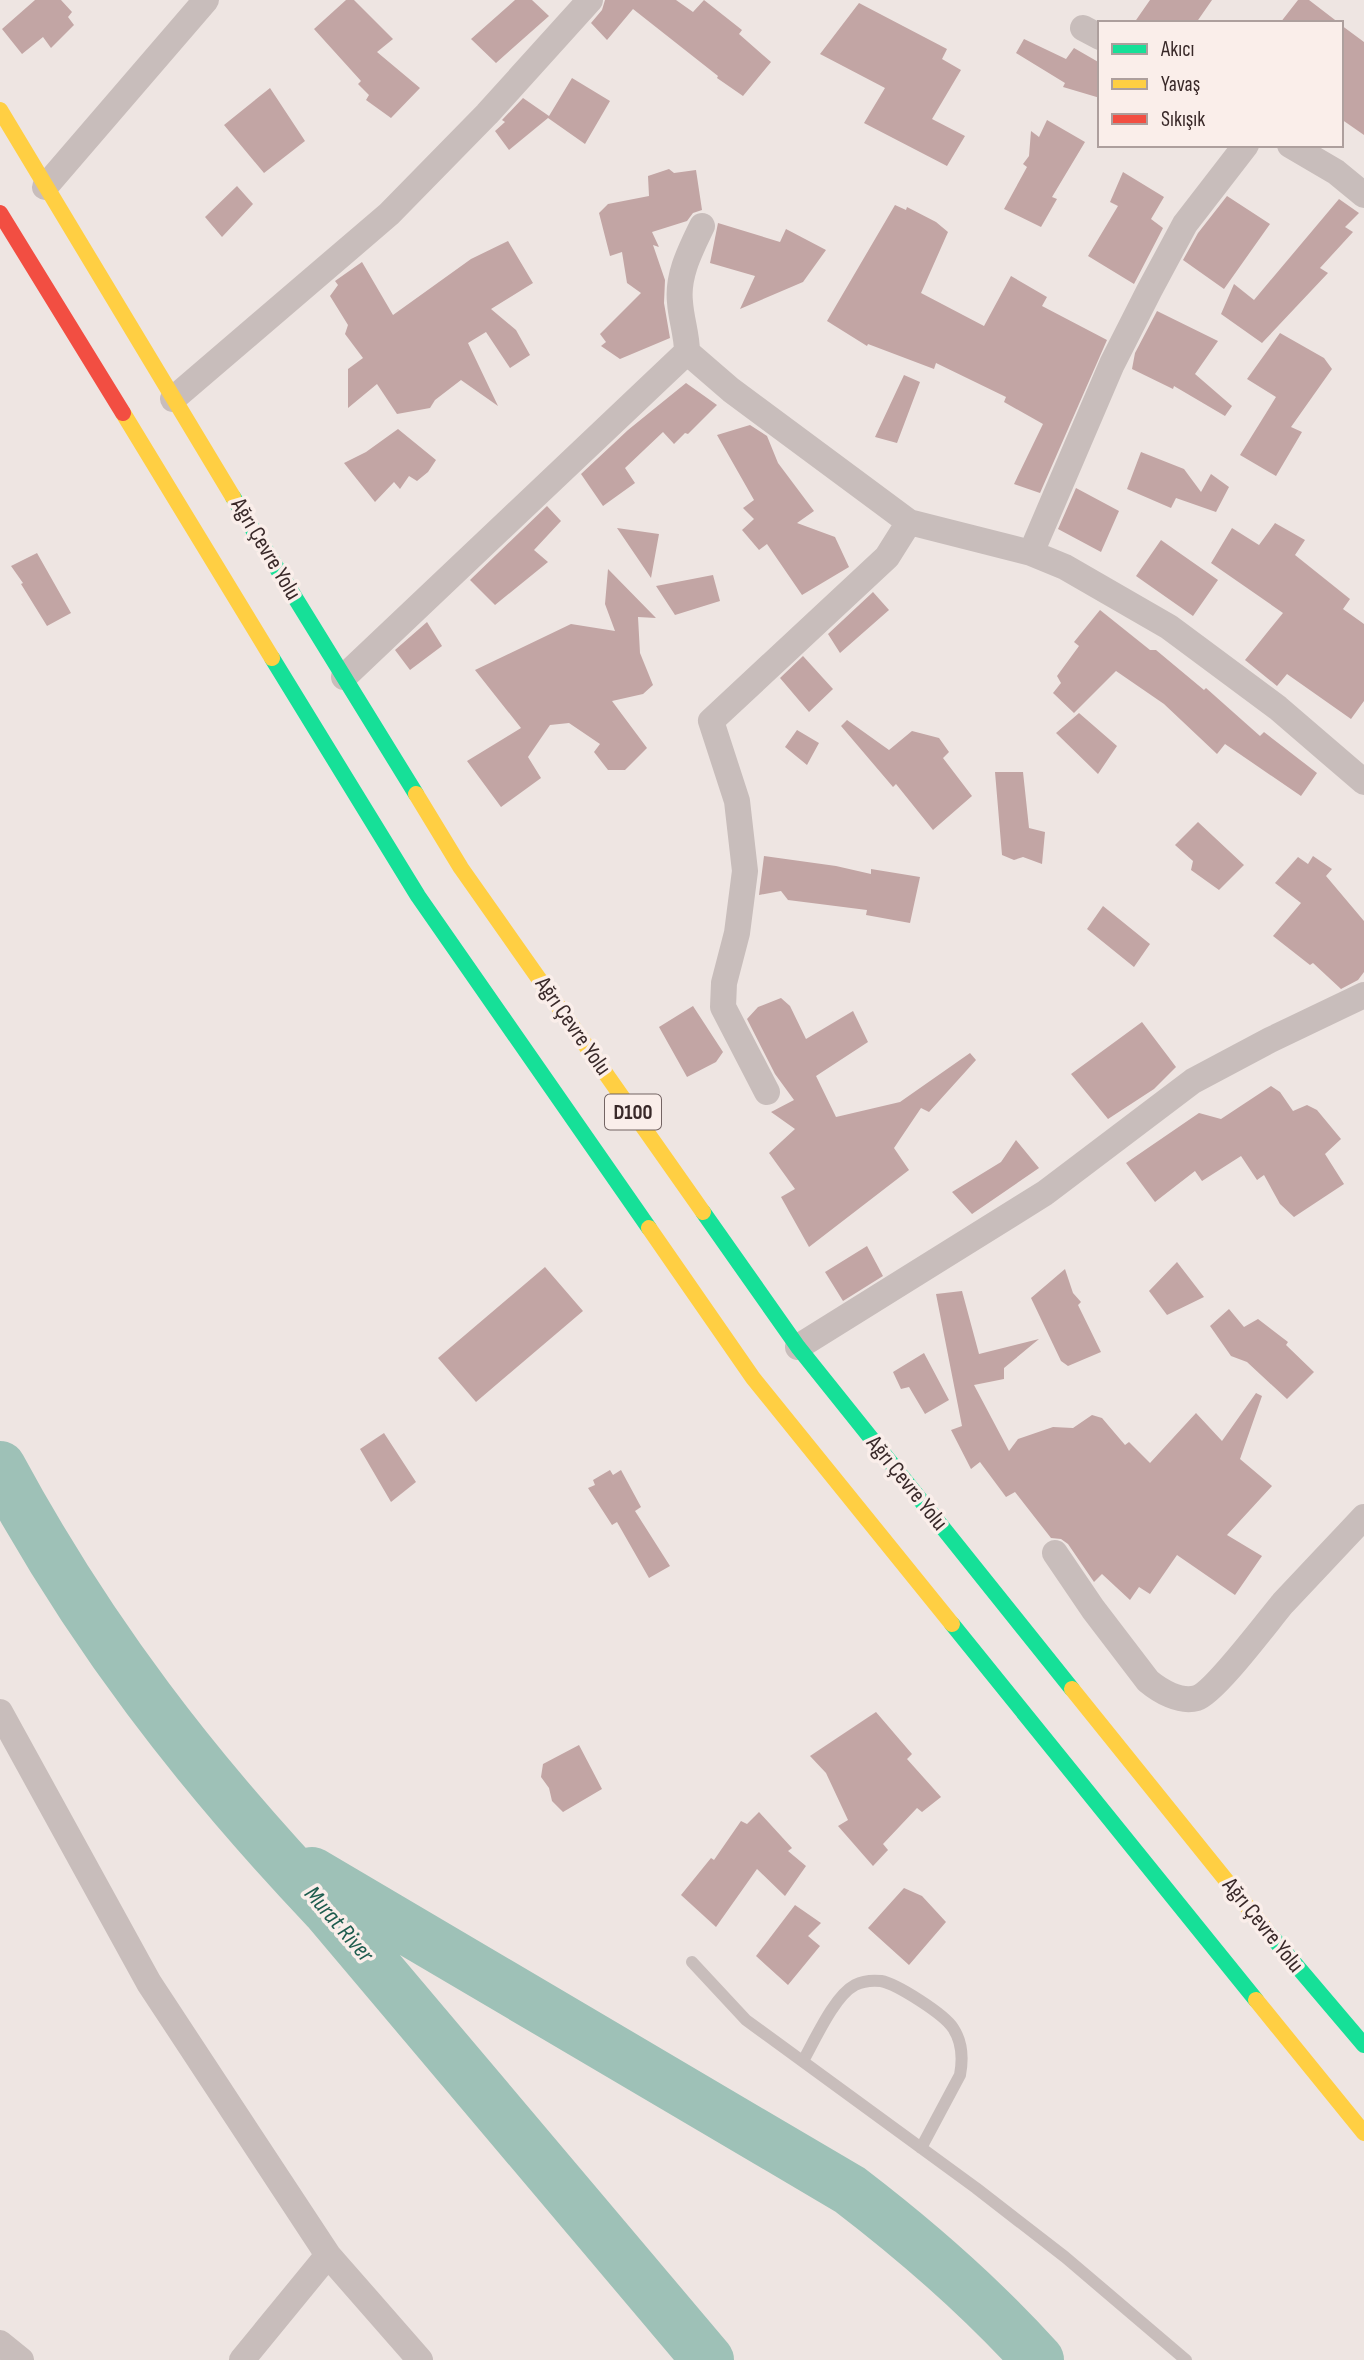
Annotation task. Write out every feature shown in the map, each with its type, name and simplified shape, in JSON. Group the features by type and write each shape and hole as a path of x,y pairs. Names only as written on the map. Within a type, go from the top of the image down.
{"highway":[{"name":"Ağrı Çevre Yolu","path":"0,110 461,867 798,1347 1273,1939 1364,2045"},
{"name":"D100","path":"0,213 418,896 753,1378 1364,2133"}],"street":[{"path":"45,187 206,0"},
{"path":"173,398 390,214 487,114 590,0"},
{"path":"1031,553 1112,364 1149,291 1185,224 1244,147"},
{"path":"1293,147 1336,172 1364,195"},
{"path":"344,677 687,352 687,334 679,300 685,261 702,226"},
{"path":"687,352 731,390 909,522 1031,553 1065,567 1169,627 1278,708 1364,782"},
{"path":"767,1092 723,1007 724,983 737,933 745,870 737,801 711,721 887,558 909,522"},
{"path":"798,1347 1045,1193 1193,1081 1364,995"},
{"path":"1055,1553 1093,1609 1148,1681 1168,1694 1195,1699 1211,1689 1282,1605 1364,1517"},
{"path":"0,1712 12,1757 149,1983 328,2255 420,2360"},
{"path":"243,2360 328,2255"},
{"path":"0,2343 21,2360"}],"lane":[{"path":"692,1962 746,2020 1065,2258 1186,2360"},
{"path":"803,2061 840,1998 857,1984 880,1981 891,1984 934,2010 953,2027 959,2038 962,2063 960,2075 921,2148"}],"building":[{"path":"35,0 61,0 72,12 68,17 74,25 51,48 43,37 22,54 2,29"},
{"path":"346,0 354,0 393,39 377,52 420,88 391,118 366,100 369,95 358,84 361,81 314,29"},
{"path":"515,0 532,0 549,16 496,63 471,39"},
{"path":"605,0 676,0 693,12 704,0 742,30 739,34 771,62 743,96 633,9 607,40 591,23 602,10"},
{"path":"1150,0 1212,0 1197,21 1135,21"},
{"path":"1298,0 1309,0 1336,21 1282,21"},
{"path":"859,3 947,49 942,59 961,70 932,119 965,136 947,166 864,123 885,88 820,54"},
{"path":"1343,26 1364,42 1364,135 1343,120"},
{"path":"1024,39 1066,59 1074,48 1098,62 1098,97 1063,87 1065,83 1016,53"},
{"path":"572,78 610,101 585,144 548,118 509,150 495,131 505,122 502,120 523,98 549,116"},
{"path":"270,88 305,141 264,173 224,125"},
{"path":"1047,120 1085,142 1052,197 1057,199 1041,227 1004,209 1027,167 1023,164 1029,156 1031,131 1039,137"},
{"path":"669,169 674,173 696,170 702,210 693,213 687,221 652,232 659,247 653,245 665,280 664,303 670,338 620,359 601,346 606,342 600,334 641,293 627,283 622,252 610,256 599,213 608,204 649,196 648,176"},
{"path":"1123,172 1164,197 1151,219 1163,228 1134,284 1088,256 1118,206 1110,202"},
{"path":"237,186 253,204 222,237 205,217"},
{"path":"1227,196 1270,224 1224,289 1183,260 1198,233"},
{"path":"1339,199 1359,213 1345,227 1353,232 1320,268 1328,273 1262,343 1221,314 1234,284 1254,300"},
{"path":"895,205 906,210 907,207 936,222 948,232 921,293 984,326 1011,276 1047,297 1042,306 1107,340 1040,493 1014,484 1043,424 1004,402 1006,397 936,363 934,369 868,344 867,346 827,321"},
{"path":"718,223 780,242 786,229 826,250 803,282 740,309 755,276 710,263"},
{"path":"508,241 533,283 491,309 516,330 530,355 510,368 486,332 468,343 498,406 461,380 435,400 430,408 397,414 377,384 348,408 348,369 363,358 345,334 348,325 330,296 338,285 335,281 362,262 393,315 471,259"},
{"path":"1157,311 1218,341 1195,374 1232,406 1225,416 1174,386 1173,389 1132,369 1135,353"},
{"path":"1280,333 1324,358 1332,369 1291,427 1302,432 1276,476 1240,455 1276,397 1247,379"},
{"path":"904,375 920,382 897,443 875,437"},
{"path":"686,383 717,405 674,444 663,432 625,468 635,483 603,506 581,474 628,430"},
{"path":"750,425 767,436 778,463 814,511 797,523 835,537 849,567 802,595 767,544 759,550 742,530 754,519 743,508 754,500 717,435"},
{"path":"398,429 436,460 428,472 417,481 409,476 400,489 394,482 375,502 344,463 366,452"},
{"path":"1141,452 1184,469 1201,492 1211,474 1229,487 1216,512 1176,498 1171,508 1127,489"},
{"path":"1076,488 1119,511 1101,552 1058,529"},
{"path":"547,506 561,521 534,550 548,562 495,605 470,580"},
{"path":"1275,523 1305,540 1295,555 1350,599 1343,609 1364,624 1364,701 1351,719 1287,674 1277,686 1245,660 1283,613 1211,563 1232,528 1259,545"},
{"path":"617,528 659,534 651,578"},
{"path":"1161,540 1218,580 1193,616 1136,576"},
{"path":"37,553 71,613 47,626 11,566"},
{"path":"608,569 656,618 638,617 640,653 653,685 643,694 612,701 647,748 625,770 608,770 594,752 600,744 569,723 550,725 528,757 541,778 501,807 467,761 521,728 475,670 571,624 615,631 605,604"},
{"path":"713,575 720,601 675,615 656,586"},
{"path":"873,592 889,610 840,653 828,634"},
{"path":"1100,610 1150,650 1156,650 1204,690 1206,688 1260,736 1264,732 1317,773 1301,796 1225,744 1217,754 1164,704 1116,671 1074,713 1053,693 1061,683 1057,676 1079,646 1074,642"},
{"path":"427,622 442,646 410,670 395,650"},
{"path":"803,656 833,689 809,712 780,678"},
{"path":"1079,713 1117,746 1098,774 1056,733"},
{"path":"847,720 889,750 912,731 939,738 949,752 943,758 972,796 933,830 896,784 893,787 841,726"},
{"path":"797,730 819,743 807,765 785,747"},
{"path":"995,772 1023,772 1029,828 1045,832 1042,864 1023,857 1014,860 1002,855"},
{"path":"1198,822 1244,865 1219,890 1191,870 1193,861 1175,845"},
{"path":"764,856 871,874 871,869 920,877 910,923 866,915 867,910 788,900 781,891 759,895"},
{"path":"1313,856 1332,869 1326,876 1364,921 1364,972 1358,980 1341,989 1313,963 1310,965 1273,936 1301,903 1275,883 1298,857 1308,864"},
{"path":"1103,906 1150,944 1134,967 1087,929"},
{"path":"781,998 790,1006 806,1039 853,1011 868,1042 816,1076 836,1117 900,1102 970,1053 976,1060 929,1112 921,1108 894,1148 909,1170 809,1247 781,1197 795,1189 769,1153 795,1129 771,1112 794,1100 775,1074 747,1019 758,1007"},
{"path":"693,1006 723,1052 716,1062 687,1077 659,1027"},
{"path":"1142,1022 1176,1067 1154,1089 1108,1119 1071,1074"},
{"path":"1271,1086 1280,1092 1293,1111 1307,1105 1317,1110 1341,1139 1325,1154 1344,1184 1294,1217 1280,1204 1264,1175 1257,1180 1241,1156 1202,1181 1195,1171 1155,1202 1126,1163 1199,1113 1221,1119"},
{"path":"1016,1140 1039,1168 972,1214 952,1192 1001,1162"},
{"path":"867,1246 883,1276 843,1301 825,1272"},
{"path":"1177,1262 1204,1297 1167,1315 1149,1291"},
{"path":"545,1267 583,1311 476,1402 438,1358"},
{"path":"1065,1269 1073,1293 1081,1302 1078,1305 1101,1352 1068,1366 1061,1361 1031,1298"},
{"path":"962,1291 979,1354 1039,1339 1004,1368 1004,1379 974,1385 1009,1451 1018,1439 1053,1427 1073,1428 1092,1415 1102,1418 1125,1445 1129,1442 1150,1463 1196,1413 1222,1441 1256,1393 1262,1396 1240,1459 1272,1486 1227,1535 1262,1556 1235,1595 1177,1555 1150,1594 1139,1587 1130,1600 1102,1574 1094,1582 1068,1544 1061,1539 1051,1538 1015,1492 1006,1497 980,1462 971,1469 951,1430 962,1426 936,1294"},
{"path":"1229,1309 1244,1327 1258,1319 1288,1342 1286,1345 1314,1372 1287,1399 1247,1362 1231,1356 1210,1326"},
{"path":"924,1353 949,1400 925,1414 909,1387 901,1389 893,1372"},
{"path":"384,1433 416,1482 391,1502 360,1449"},
{"path":"610,1470 613,1475 621,1470 641,1507 635,1511 670,1566 649,1578 617,1522 612,1525 588,1488 595,1485 593,1480"},
{"path":"876,1712 912,1754 907,1759 941,1797 922,1812 917,1808 883,1844 888,1850 873,1866 838,1826 848,1820 826,1773 810,1756"},
{"path":"579,1745 602,1789 563,1812 552,1801 549,1788 541,1777 543,1764"},
{"path":"759,1812 792,1848 788,1851 806,1866 785,1896 757,1869 716,1927 681,1895 711,1858 714,1860 741,1821 747,1824"},
{"path":"904,1888 922,1896 946,1922 909,1965 868,1928"},
{"path":"795,1905 821,1923 808,1936 820,1946 788,1985 756,1956"}],"waterway":[{"name":"Murat River","path":"0,1467 71,1587 148,1699 190,1753 279,1858 327,1909 708,2360"},
{"path":"312,1873 850,2190 948,2271 1038,2360"}],"traffic: fast":[{"path":"233,497 416,794"},
{"path":"272,658 418,896 649,1228"},
{"path":"703,1212 798,1347 1072,1689"},
{"path":"952,1624 1256,2000"},
{"path":"1267,1931 1364,2045"}],"traffic: slow":[{"path":"0,110 233,497"},
{"path":"123,413 272,658"},
{"path":"416,794 461,868 703,1212"},
{"path":"649,1228 753,1378 952,1624"},
{"path":"1072,1689 1267,1931"},
{"path":"1256,2000 1364,2133"}],"traffic: jam":[{"path":"0,213 123,413"}]}
